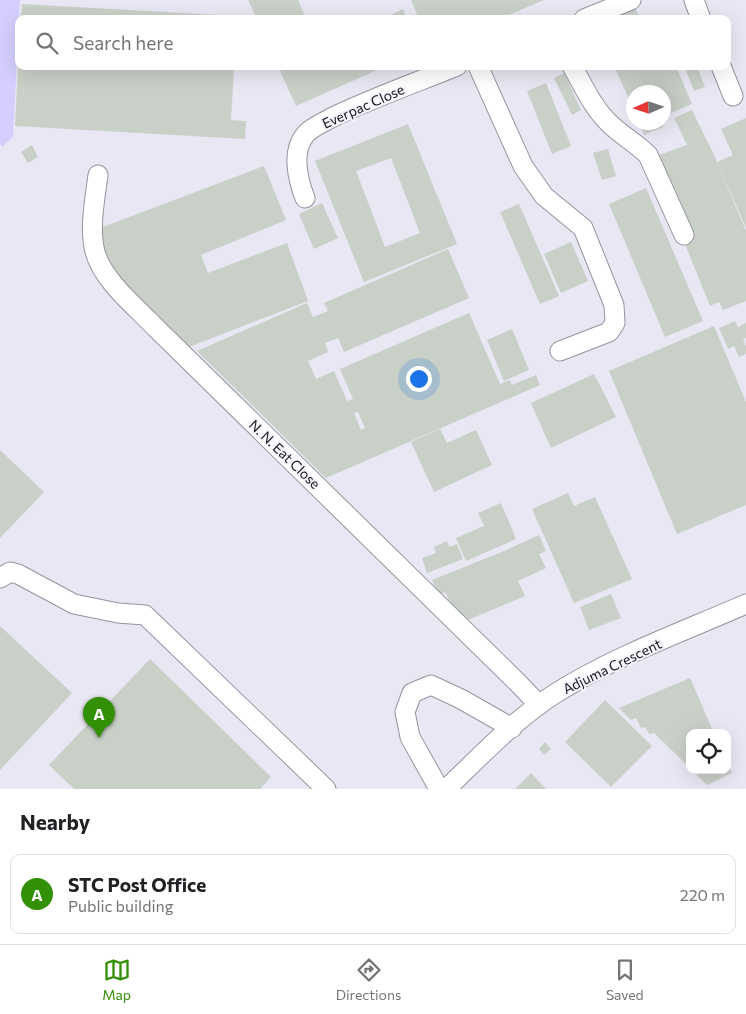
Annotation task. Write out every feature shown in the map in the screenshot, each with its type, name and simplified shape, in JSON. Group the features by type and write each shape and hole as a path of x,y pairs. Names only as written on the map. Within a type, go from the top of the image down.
{"lane":[{"path":"594,15 631,0"},
{"path":"694,0 700,15"},
{"name":"Everpac Close","path":"305,198 298,171 300,144 305,135 345,111 446,70"},
{"path":"480,70 524,166 544,196 583,228 614,305 615,323 609,332 560,351"},
{"path":"574,70 608,123 640,147 648,156 684,235"},
{"path":"723,70 733,96"},
{"name":"N. N. Eat Close","path":"98,175 93,234 95,253 105,274 156,328 539,705"},
{"path":"0,578 10,572 18,574 74,604 145,615 326,789"},
{"name":"Adjuma Crescent","path":"446,789 512,728 539,705 556,694 598,670 746,604"},
{"path":"439,789 410,737 405,712 412,694 431,685 461,698 512,728"}],"shaded area":[{"path":"0,0 20,0 19,15 15,15 16,70 13,137 2,147 0,144"}],"building":[{"path":"248,0 298,0 304,15 255,15"},
{"path":"411,0 544,0 508,15 417,15"},
{"path":"22,4 219,15 21,15"},
{"path":"635,7 638,15 617,15"},
{"path":"403,9 405,15 390,15"},
{"path":"18,70 234,70 231,120 246,121 245,139 15,126"},
{"path":"282,70 377,70 296,106 280,71"},
{"path":"616,70 678,70 692,104 671,113 671,85 626,85 626,92"},
{"path":"686,70 699,70 705,87 694,91"},
{"path":"564,73 581,110 572,115 554,78"},
{"path":"546,83 571,146 552,154 527,91"},
{"path":"692,110 714,155 746,231 746,301 723,310 719,302 710,306 685,244 694,241 656,156 687,145 674,118"},
{"path":"746,118 746,228 717,162 733,155 721,129"},
{"path":"408,124 457,244 364,282 315,161","holes":["391,158 420,233 385,247 356,171"]},
{"path":"642,130 656,130 644,135"},
{"path":"32,145 38,157 28,163 21,152"},
{"path":"608,149 616,176 602,180 593,153"},
{"path":"264,166 286,220 201,255 208,273 287,243 308,301 189,347 111,271 95,230"},
{"path":"646,188 703,321 665,337 609,204"},
{"path":"322,203 338,238 314,249 299,214"},
{"path":"519,204 559,296 540,304 500,212"},
{"path":"571,242 588,281 561,293 544,254"},
{"path":"448,249 469,298 344,352 338,338 325,343 328,352 308,361 316,379 334,371 347,401 353,399 340,369 469,313 500,384 510,380 512,385 536,375 540,385 326,478 197,351 307,303 313,317 328,311 324,303","holes":["358,412 365,428 361,430 354,413"]},
{"path":"735,321 741,334 738,327 746,323 746,338 743,339 746,346 746,354 739,357 734,346 728,349 719,328"},
{"path":"714,326 746,402 746,505 677,534 609,371"},
{"path":"512,329 529,370 504,381 487,340"},
{"path":"594,374 616,417 551,448 531,403"},
{"path":"440,429 447,443 476,430 492,465 434,492 411,442"},
{"path":"0,450 44,492 0,538"},
{"path":"568,493 574,506 595,497 632,579 574,603 532,509"},
{"path":"501,503 516,539 466,561 456,538 484,526 478,513"},
{"path":"539,535 546,551 539,554 546,568 518,581 525,596 463,622 452,607 445,592 439,596 432,580"},
{"path":"447,541 449,547 457,544 463,559 427,573 422,558 436,553 434,547"},
{"path":"611,594 621,618 589,630 580,607"},
{"path":"0,626 72,693 0,770"},
{"path":"150,659 271,777 260,789 74,789 49,765"},
{"path":"690,678 712,729 686,729 686,764 654,733 649,734 645,727 641,728 636,718 631,720 619,708"},
{"path":"605,700 652,746 611,787 565,742"},
{"path":"545,742 551,749 544,755 539,749"},
{"path":"531,773 546,789 515,789"},
{"path":"696,774 730,774 707,785"}],"place":[{"name":"STC Post Office","path":"99,738"}]}
